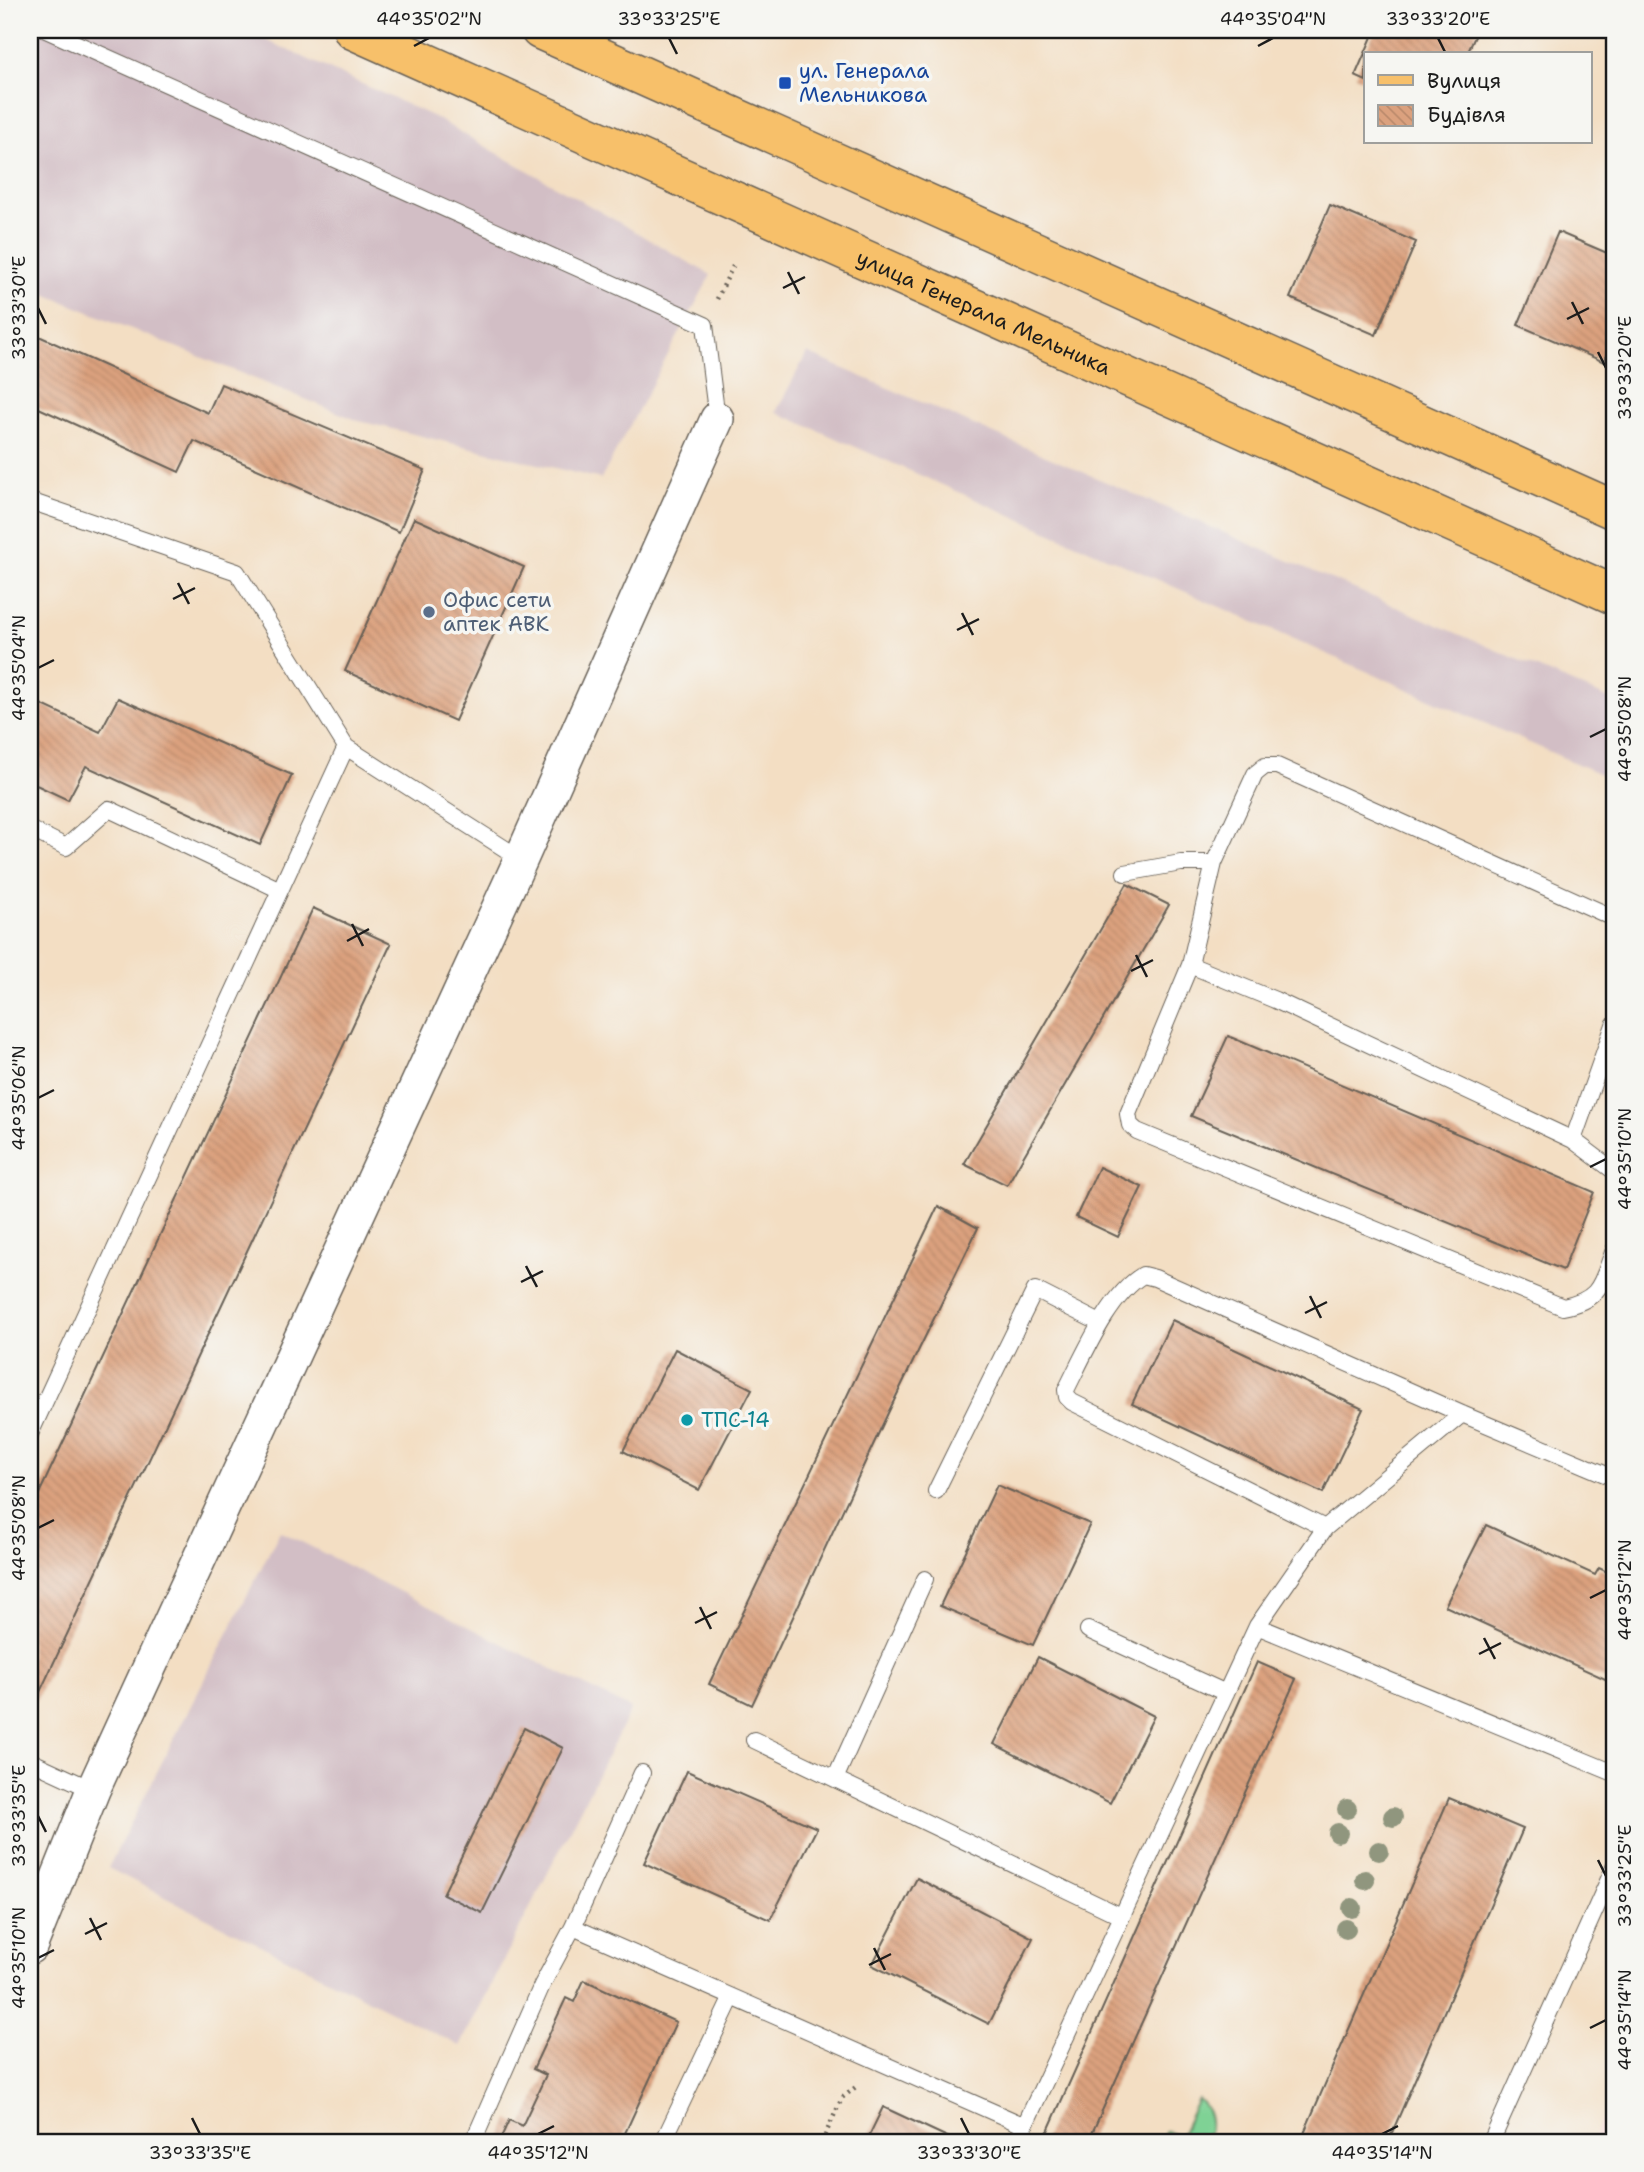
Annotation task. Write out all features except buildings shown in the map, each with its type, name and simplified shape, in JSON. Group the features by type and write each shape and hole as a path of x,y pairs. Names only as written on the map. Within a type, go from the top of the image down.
{"main road":[{"name":"улица Генерала Мельника","path":"353,30 1614,596"},
{"path":"540,30 1614,510"}],"street":[{"path":"30,1947 93,1790 521,859 717,419"}],"lane":[{"path":"46,30 705,325 717,419"},
{"path":"30,501 237,572 346,747 521,859"},
{"path":"30,1434 346,747"},
{"path":"1614,918 1276,766 1265,766 1255,774 1214,863 1190,965 1128,1114 1130,1125 1137,1131 1563,1307 1583,1303 1598,1290 1614,1250"},
{"path":"30,829 66,847 109,809 280,890"},
{"path":"1125,873 1181,863 1214,863"},
{"path":"1190,965 1275,1000 1573,1140 1614,1171"},
{"path":"1573,1140 1614,1025"},
{"path":"1325,1528 1072,1402 1067,1397 1066,1390 1100,1323 1133,1281 1143,1275 1155,1278 1614,1478"},
{"path":"936,1491 1035,1290 1100,1323"},
{"path":"1017,2142 1257,1626 1325,1528 1462,1414"},
{"path":"835,1779 925,1580"},
{"path":"1257,1626 1614,1773"},
{"path":"1088,1630 1226,1693"},
{"path":"754,1740 1121,1916"},
{"path":"30,1762 93,1790"},
{"path":"473,2142 542,1985 573,1927 642,1773"},
{"path":"1491,2142 1614,1868"},
{"path":"573,1927 1025,2126"},
{"path":"663,2142 732,1997"}],"path":[{"path":"705,325 733,265"}],"shaded area":[{"path":"30,30 244,30 434,117 711,275 601,479 359,421 30,288"},
{"path":"807,353 1614,701 1614,780 776,412"},
{"path":"280,1531 631,1709 460,2046 108,1868"},
{"path":"1614,2092 1614,2142 1592,2142"}],"green space":[{"path":"1198,2099 1209,2114 1210,2120 1204,2142 1161,2142 1166,2131 1180,2137"}],"place":[{"name":"ул. Генерала Мельникова","path":"785,83"},
{"name":"Офис сети аптек АВК","path":"429,612"},
{"name":"ТПС-14","path":"687,1420"}]}
